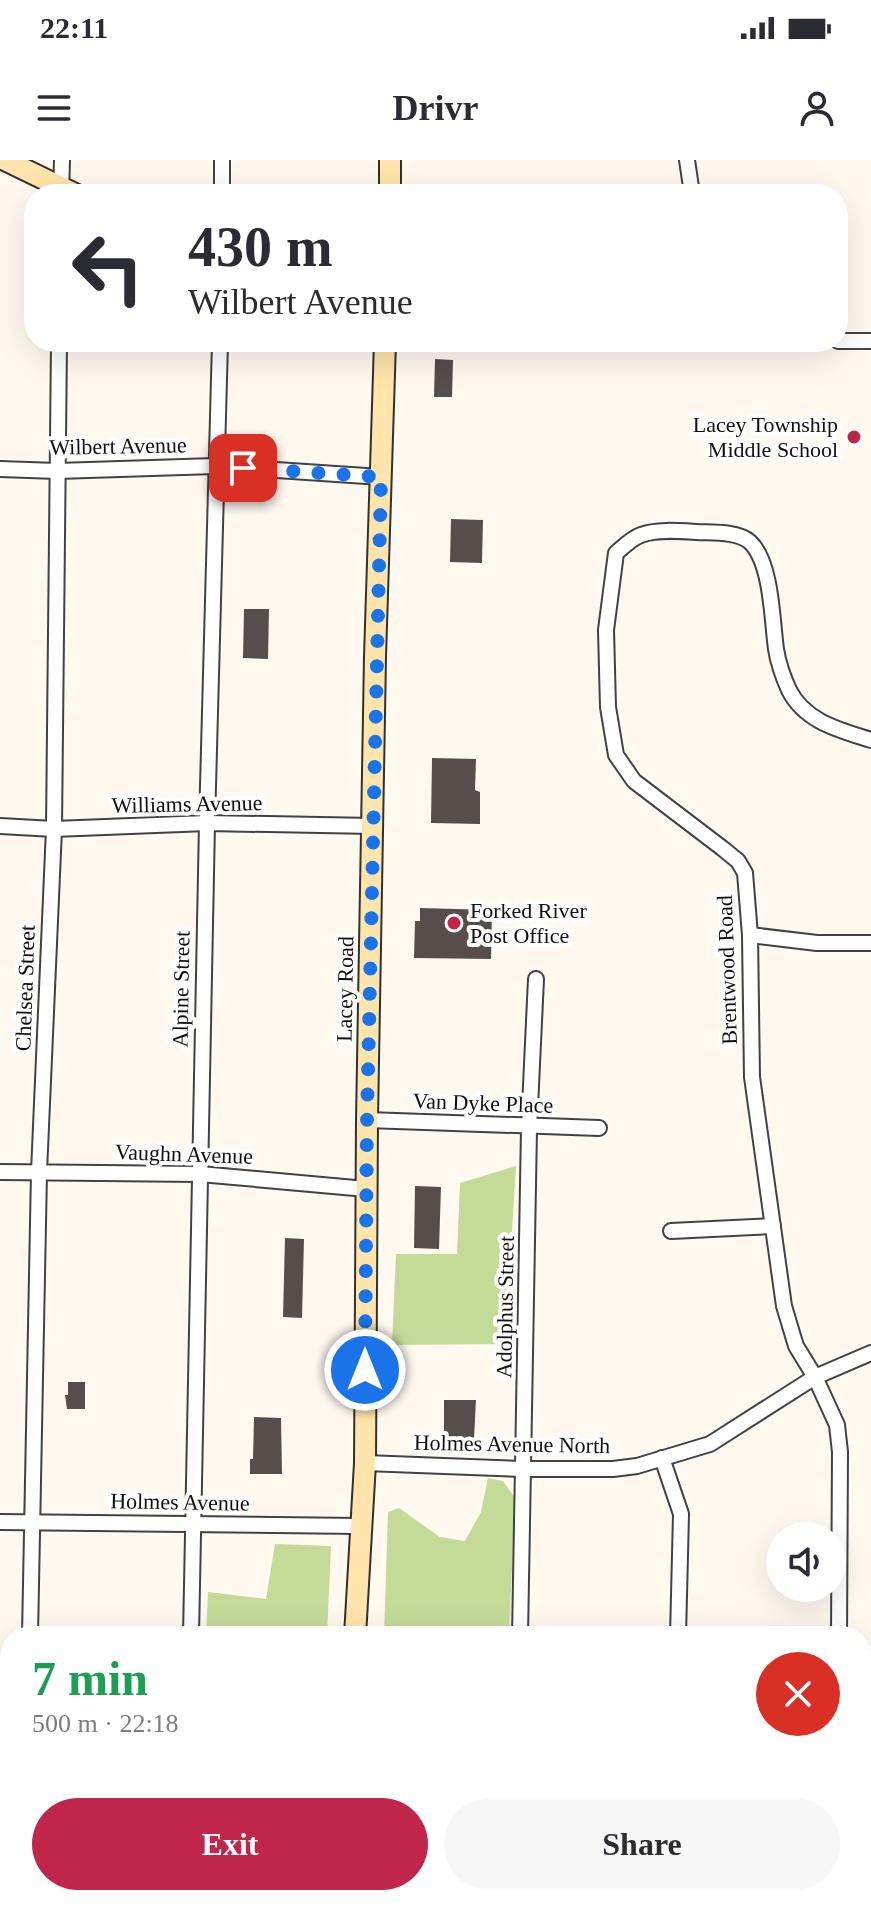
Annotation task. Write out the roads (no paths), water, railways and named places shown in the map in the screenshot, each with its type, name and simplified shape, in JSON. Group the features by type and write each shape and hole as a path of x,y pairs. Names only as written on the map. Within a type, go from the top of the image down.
{"main road":[{"path":"5,160 51,184"},
{"path":"390,160 390,184"},
{"name":"Lacey Road","path":"355,1626 365,1463 367,1120 385,352"}],"street":[{"path":"62,160 65,184"},
{"path":"222,160 222,184"},
{"path":"687,160 691,184"},
{"path":"848,341 871,341"},
{"name":"Chelsea Street","path":"30,1626 39,1172 54,829 59,352"},
{"name":"Alpine Street","path":"191,1626 220,352"},
{"name":"Wilbert Avenue","path":"0,469 57,471 215,466 381,477"},
{"name":"Brentwood Road","path":"839,1626 839,1439 837,1425 815,1377 796,1346 784,1306 752,1077 750,935 745,873 738,861 688,820 649,794 625,771 616,755 608,707 606,630 616,553 640,535 714,533 738,536 749,542 760,557 774,615 776,651 790,691 809,715 831,727 871,740"},
{"name":"Williams Avenue","path":"0,826 54,829 207,823 374,826"},
{"path":"750,935 817,943 871,943"},
{"name":"Adolphus Street","path":"520,1626 529,1128 536,979"},
{"name":"Van Dyke Place","path":"367,1120 529,1128 599,1128"},
{"name":"Vaughn Avenue","path":"0,1172 200,1174 366,1189"},
{"path":"671,1231 773,1226"},
{"name":"Holmes Avenue North","path":"365,1463 524,1469 637,1466 710,1444 815,1377 871,1353"},
{"path":"662,1458 681,1514 678,1626"},
{"name":"Holmes Avenue","path":"0,1522 359,1526"}],"place":[{"name":"Lacey Township Middle School","path":"854,437"},
{"name":"Forked River Post Office","path":"454,923"}]}
